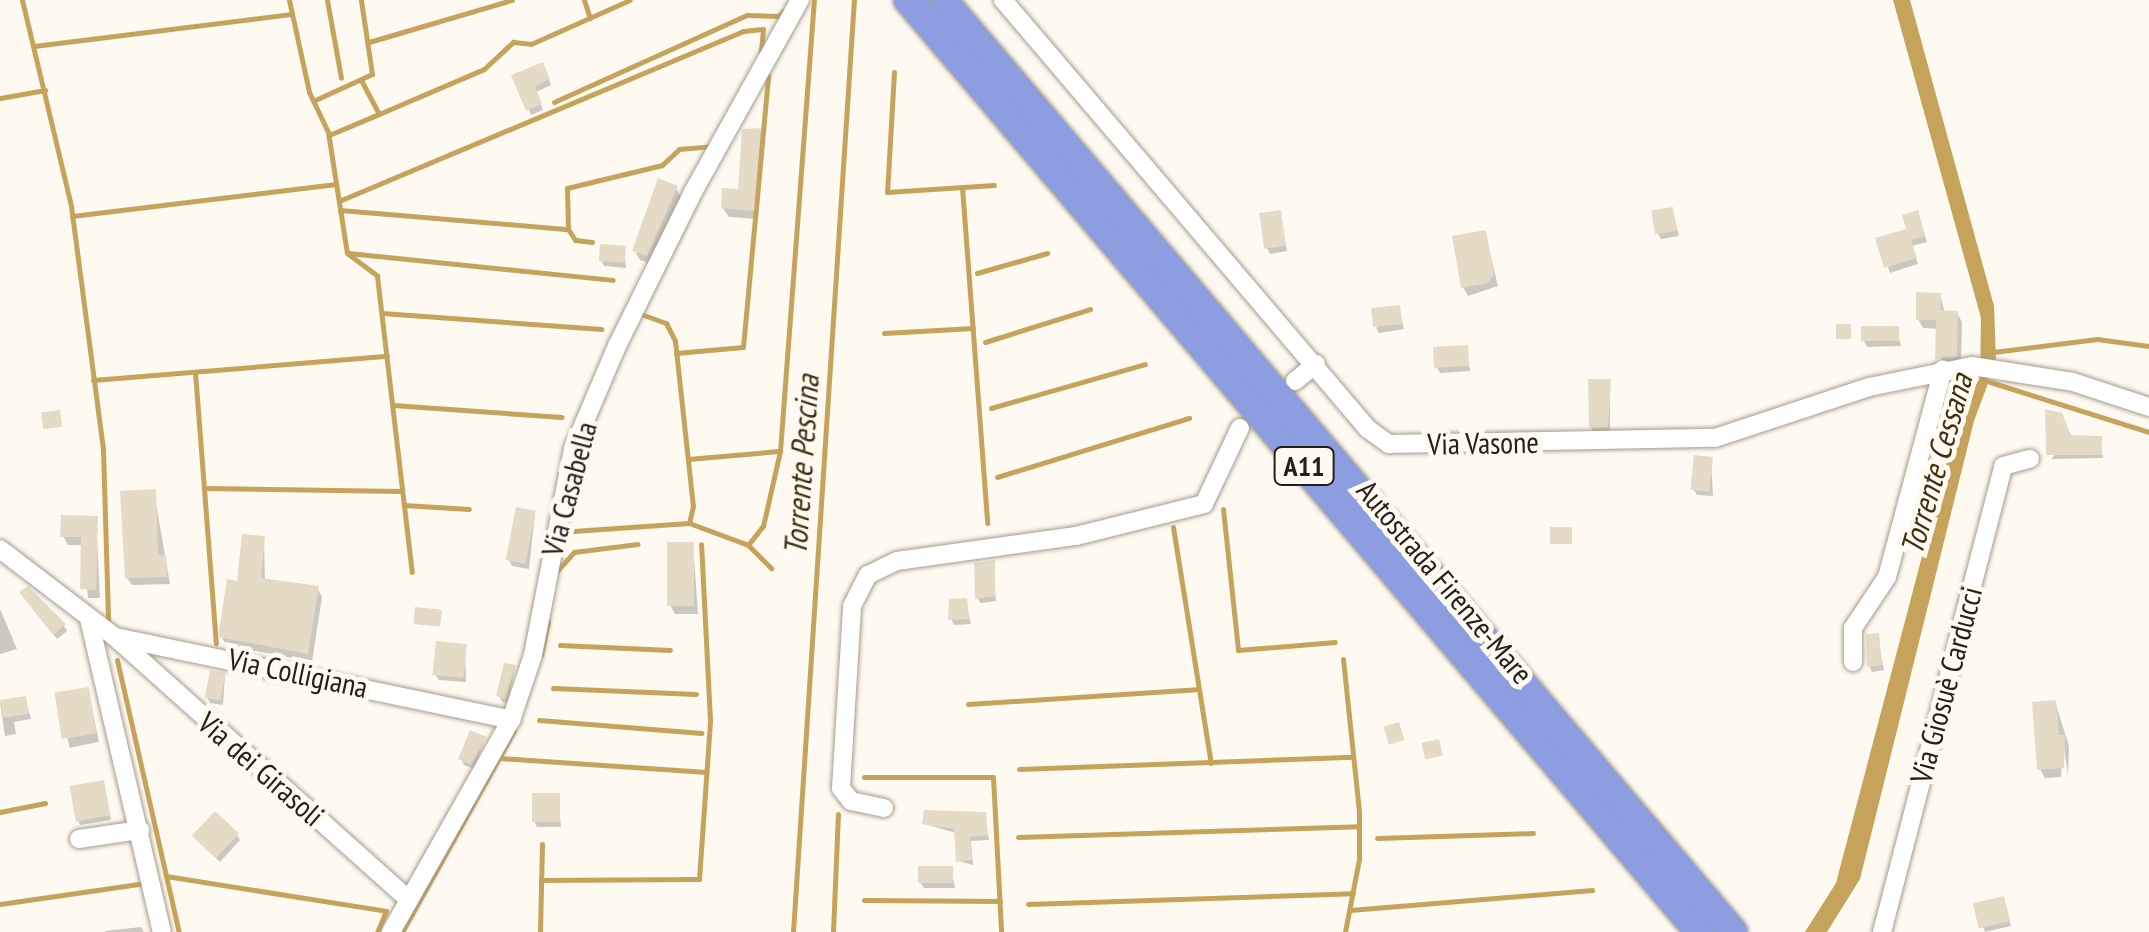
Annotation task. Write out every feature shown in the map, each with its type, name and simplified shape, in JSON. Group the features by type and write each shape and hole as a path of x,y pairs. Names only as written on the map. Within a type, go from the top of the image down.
{"highway":[{"name":"Autostrada Firenze-Mare","path":"908,0 1699,932"},
{"name":"Autostrada Firenze-Mare","path":"943,0 1733,932"}],"street":[{"name":"Via Casabella","path":"391,932 408,898 466,810 511,720 534,654 573,449 692,192 800,0"},
{"name":"Via Vasone","path":"1004,0 1374,434 1395,444 1715,438 1943,369 1972,366 2073,382 2149,407"},
{"path":"1295,381 1316,364"},
{"path":"1853,662 1853,628 1886,577 1943,369"},
{"path":"884,808 851,801 841,788 852,606 868,575 897,561 1094,532 1204,504 1240,428"},
{"name":"Via Giosuè Carducci","path":"1882,932 2003,466 2030,459"},
{"name":"Via Colligiana","path":"0,549 115,637 511,720"},
{"path":"89,619 162,932"},
{"name":"Via dei Girasoli","path":"115,637 408,898"},
{"path":"78,839 140,830"}],"shaded area":[{"path":"1893,0 1910,0 1994,306 1996,362 1974,421 1860,879 1827,932 1805,932 1836,883 1960,412 1980,378 1981,318"}],"building":[{"path":"543,62 550,79 535,86 542,104 526,111 511,75"},
{"path":"761,128 754,211 721,208 722,188 738,189 742,129"},
{"path":"658,178 678,186 647,256 632,251"},
{"path":"1673,207 1677,231 1655,234 1651,210"},
{"path":"1281,210 1286,246 1264,249 1259,213"},
{"path":"1918,210 1925,236 1911,240 1917,258 1884,268 1875,238 1906,229 1902,215"},
{"path":"1486,230 1494,275 1488,283 1461,288 1452,236"},
{"path":"600,244 626,246 625,263 599,261"},
{"path":"1916,292 1941,293 1940,310 1958,311 1957,356 1935,359 1936,320 1916,320"},
{"path":"1400,305 1402,324 1373,327 1371,308"},
{"path":"1836,324 1851,324 1851,339 1836,339"},
{"path":"1861,326 1899,326 1899,341 1861,341"},
{"path":"1468,345 1469,366 1434,368 1433,347"},
{"path":"1588,379 1611,379 1608,427 1589,428"},
{"path":"2045,409 2062,413 2071,435 2102,436 2102,455 2046,455"},
{"path":"60,410 62,427 43,429 41,412"},
{"path":"1694,455 1713,457 1709,492 1690,490"},
{"path":"156,489 158,555 166,555 167,577 125,578 120,491"},
{"path":"516,507 536,511 525,564 506,560"},
{"path":"61,515 98,516 96,590 80,589 81,537 60,537"},
{"path":"1550,527 1572,527 1572,544 1550,544"},
{"path":"242,534 265,536 261,578 319,586 308,654 218,637 227,579 237,581"},
{"path":"667,542 694,542 694,606 667,606"},
{"path":"995,560 995,596 975,599 974,563"},
{"path":"28,586 66,624 53,635 19,592"},
{"path":"967,598 969,619 948,620 949,599"},
{"path":"415,607 442,610 440,627 413,624"},
{"path":"1879,633 1882,665 1867,667 1866,634"},
{"path":"436,641 467,644 463,678 432,675"},
{"path":"504,663 516,665 505,699 496,696"},
{"path":"210,670 226,673 220,701 205,697"},
{"path":"89,687 96,733 62,739 54,692"},
{"path":"26,696 29,714 3,718 0,700"},
{"path":"2056,700 2059,735 2065,735 2064,768 2037,770 2032,702"},
{"path":"1399,722 1404,740 1389,745 1384,726"},
{"path":"470,730 487,737 471,765 458,759"},
{"path":"1439,739 1443,756 1425,760 1421,743"},
{"path":"104,780 110,815 76,822 70,786"},
{"path":"532,793 560,793 560,822 532,822"},
{"path":"924,810 986,812 988,835 970,837 972,860 956,862 954,829 922,824"},
{"path":"215,811 239,834 216,858 192,836"},
{"path":"918,866 953,866 953,883 918,883"},
{"path":"2004,896 2010,921 1979,929 1973,903"}],"waterway":[{"path":"22,0 71,206 103,449 108,621"},
{"path":"289,0 309,92 328,132 347,253 377,276 412,572"},
{"path":"327,0 341,78"},
{"path":"313,101 372,74 361,0"},
{"path":"369,42 512,0"},
{"path":"584,0 590,18"},
{"path":"379,114 484,69 513,42 531,44 630,0"},
{"path":"748,545 763,526 780,451 814,0"},
{"name":"Torrente Pescina","path":"793,932 854,0"},
{"path":"554,102 747,15 778,16 785,10"},
{"path":"34,46 292,14"},
{"path":"339,201 743,31 763,29 761,52"},
{"path":"894,72 887,192 994,185"},
{"path":"676,353 743,347 768,75"},
{"path":"329,135 379,114 361,80"},
{"path":"0,98 45,90"},
{"path":"592,242 575,240 568,229 567,188 662,165 679,149 712,146"},
{"path":"72,216 336,184"},
{"path":"962,187 987,523"},
{"path":"340,210 568,229"},
{"path":"348,253 613,280"},
{"path":"977,273 1047,253"},
{"path":"985,342 1090,309"},
{"path":"382,313 601,329"},
{"path":"641,314 666,323 675,341 693,506 689,523"},
{"path":"884,333 973,328"},
{"path":"1993,352 2097,339 2149,346"},
{"path":"93,380 387,356"},
{"path":"991,408 1145,364"},
{"path":"195,372 216,643"},
{"name":"Torrente Cessana","path":"1990,382 2149,432"},
{"path":"393,405 562,417"},
{"path":"997,477 1189,418"},
{"path":"688,459 779,451"},
{"path":"204,488 401,491"},
{"path":"404,505 469,509"},
{"path":"1223,509 1238,650 1335,642"},
{"path":"564,523 573,531 689,523 748,545 771,568"},
{"path":"1173,527 1211,763"},
{"path":"556,572 574,552 638,544"},
{"path":"541,880 699,879 710,720 701,544"},
{"path":"541,655 548,622"},
{"path":"560,645 670,650"},
{"path":"1343,659 1359,811 1359,859 1345,932"},
{"path":"117,660 179,932"},
{"path":"553,688 696,694"},
{"path":"968,704 1197,689"},
{"path":"539,720 701,733"},
{"path":"402,932 514,731"},
{"path":"1019,769 1353,757"},
{"path":"500,758 707,772"},
{"path":"864,777 993,777 1001,932"},
{"path":"0,812 45,803"},
{"path":"833,932 838,814"},
{"path":"1018,837 1359,826"},
{"path":"1377,838 1533,833"},
{"path":"540,932 542,844"},
{"path":"166,876 386,911 377,932"},
{"path":"0,904 145,883"},
{"path":"1350,910 1592,890"},
{"path":"1028,904 1353,893"},
{"path":"864,900 1000,901"}]}
